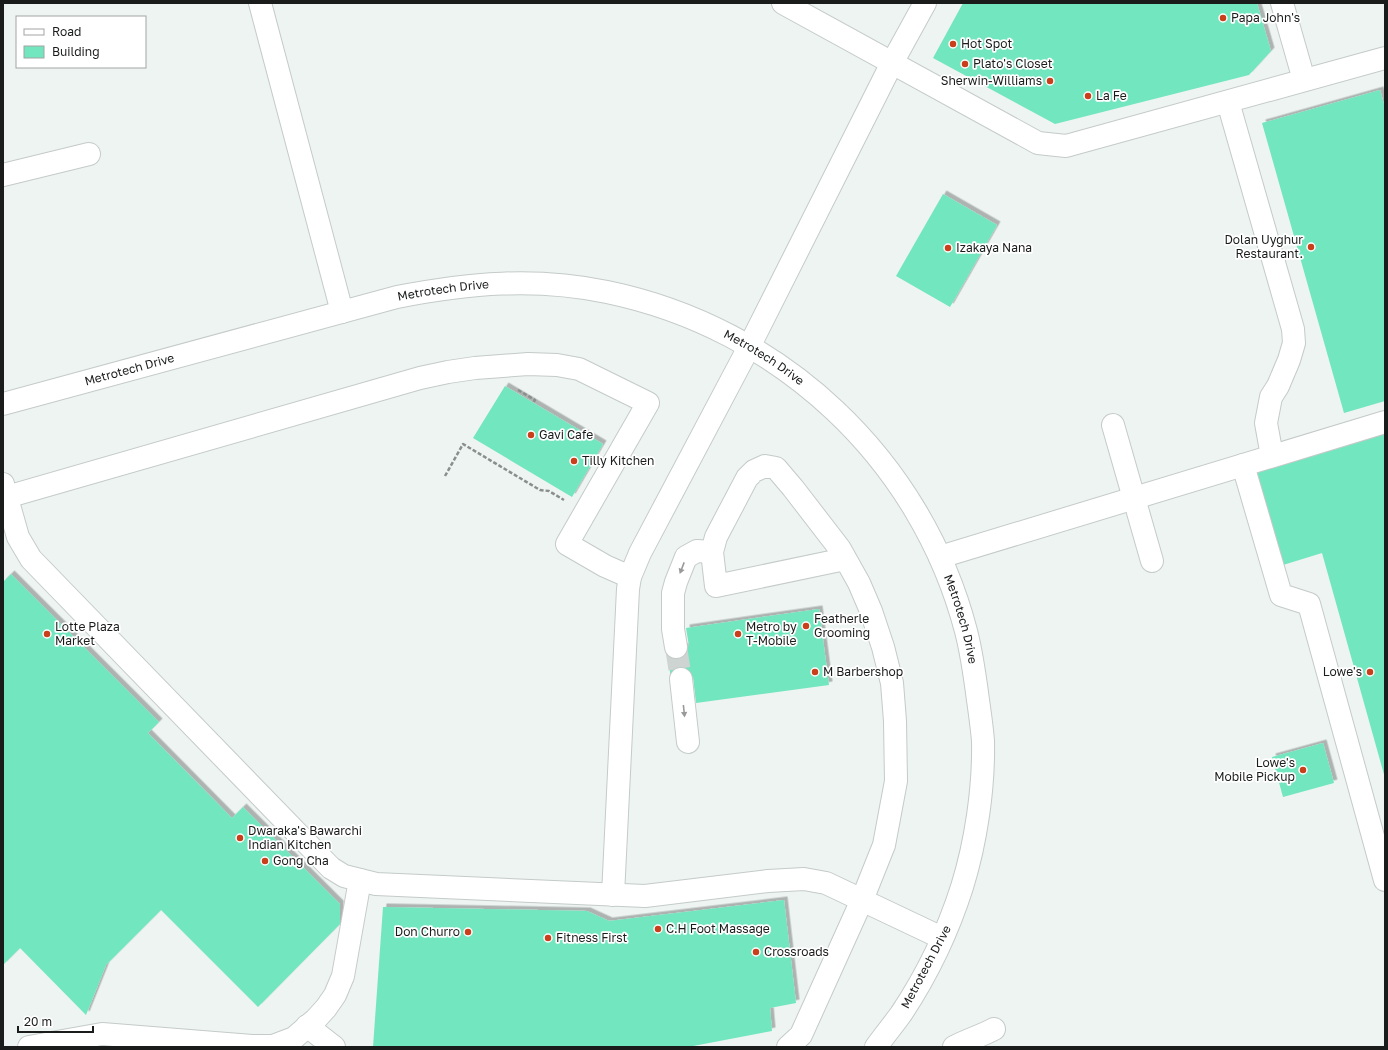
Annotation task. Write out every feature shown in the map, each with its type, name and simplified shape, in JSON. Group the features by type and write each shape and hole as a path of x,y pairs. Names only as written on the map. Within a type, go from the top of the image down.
{"street":[{"path":"260,3 342,312"},
{"path":"783,3 1038,144 1066,146 1385,58"},
{"path":"613,895 628,589 630,578 640,553 749,347 892,63 925,3"},
{"path":"1282,3 1304,80"},
{"path":"1228,102 1293,329 1294,343 1278,386 1271,397 1266,423 1272,456"},
{"path":"3,175 89,154"},
{"name":"Metrotech Drive","path":"3,404 404,296 438,289 481,284 524,283 567,286 607,292 649,303 724,333 794,376 826,402 854,428 902,491 922,523 940,557 954,593 966,630 974,666 983,740 982,778 978,815 962,886 942,938 919,985 900,1016 876,1047"},
{"path":"630,578 605,566 567,544 648,404 579,369 557,366 528,364 475,368 420,378 4,493 18,537 30,559 331,868 344,876 376,884 646,896 768,881 804,880 826,883 942,938"},
{"path":"940,557 1385,422"},
{"path":"1112,425 1152,561"},
{"path":"1243,465 1281,595 1309,604 1385,880"},
{"path":"788,1047 801,1035 862,900 884,845 896,781 895,720 892,683 883,647 871,611 859,583 845,559 827,532 776,468 765,466 754,471 748,478 716,537 712,552 716,586 845,559"},
{"path":"676,647 672,629 673,593 676,582 686,557 697,551 712,552"},
{"path":"681,679 688,742"},
{"path":"29,1047 102,1034 252,1046 273,1046 294,1038 326,1008 335,994 343,976 360,880"},
{"path":"307,1026 334,1047"},
{"path":"954,1047 994,1029"}],"path":[{"path":"445,476 463,444 540,490 549,491 585,512"}],"building":[{"path":"963,3 1257,3 1271,51 1249,75 1055,124 933,58"},
{"path":"1380,90 1385,108 1385,401 1344,413 1262,123"},
{"path":"943,194 997,225 950,307 896,276"},
{"path":"505,386 603,444 572,497 473,438"},
{"name":"Lowe's","path":"1385,433 1385,778 1322,553 1283,565 1256,469"},
{"path":"11,574 159,722 148,733 232,818 243,807 340,904 340,924 258,1007 161,910 106,965 86,1015 20,948 3,965 3,582"},
{"path":"819,609 829,685 696,703 693,677 671,680 667,649 689,646 686,628"},
{"name":"Lowe's Mobile Pickup","path":"1323,743 1334,783 1283,797 1272,757"},
{"path":"784,900 796,1003 770,1008 772,1031 688,1047 373,1047 383,907 587,911 609,921"}],"tunnel":[{"path":"676,647 681,679"}],"place":[{"name":"Papa John's","path":"1223,18"},
{"name":"Hot Spot","path":"953,44"},
{"name":"Plato's Closet","path":"965,64"},
{"name":"Sherwin-Williams","path":"1050,81"},
{"name":"La Fe","path":"1088,96"},
{"name":"Dolan Uyghur Restaurant.","path":"1311,247"},
{"name":"Izakaya Nana","path":"948,248"},
{"name":"Gavi Cafe","path":"531,435"},
{"name":"Tilly Kitchen","path":"574,461"},
{"name":"Featherle Grooming","path":"806,626"},
{"name":"Lotte Plaza Market","path":"47,634"},
{"name":"Metro by T-Mobile","path":"738,634"},
{"name":"M Barbershop","path":"815,672"},
{"name":"Lowe's","path":"1370,672"},
{"name":"Lowe's Mobile Pickup","path":"1303,770"},
{"name":"Dwaraka's Bawarchi Indian Kitchen","path":"240,838"},
{"name":"Gong Cha","path":"265,861"},
{"name":"C.H Foot Massage","path":"658,929"},
{"name":"Don Churro","path":"468,932"},
{"name":"Fitness First","path":"548,938"},
{"name":"Crossroads","path":"756,952"}]}
